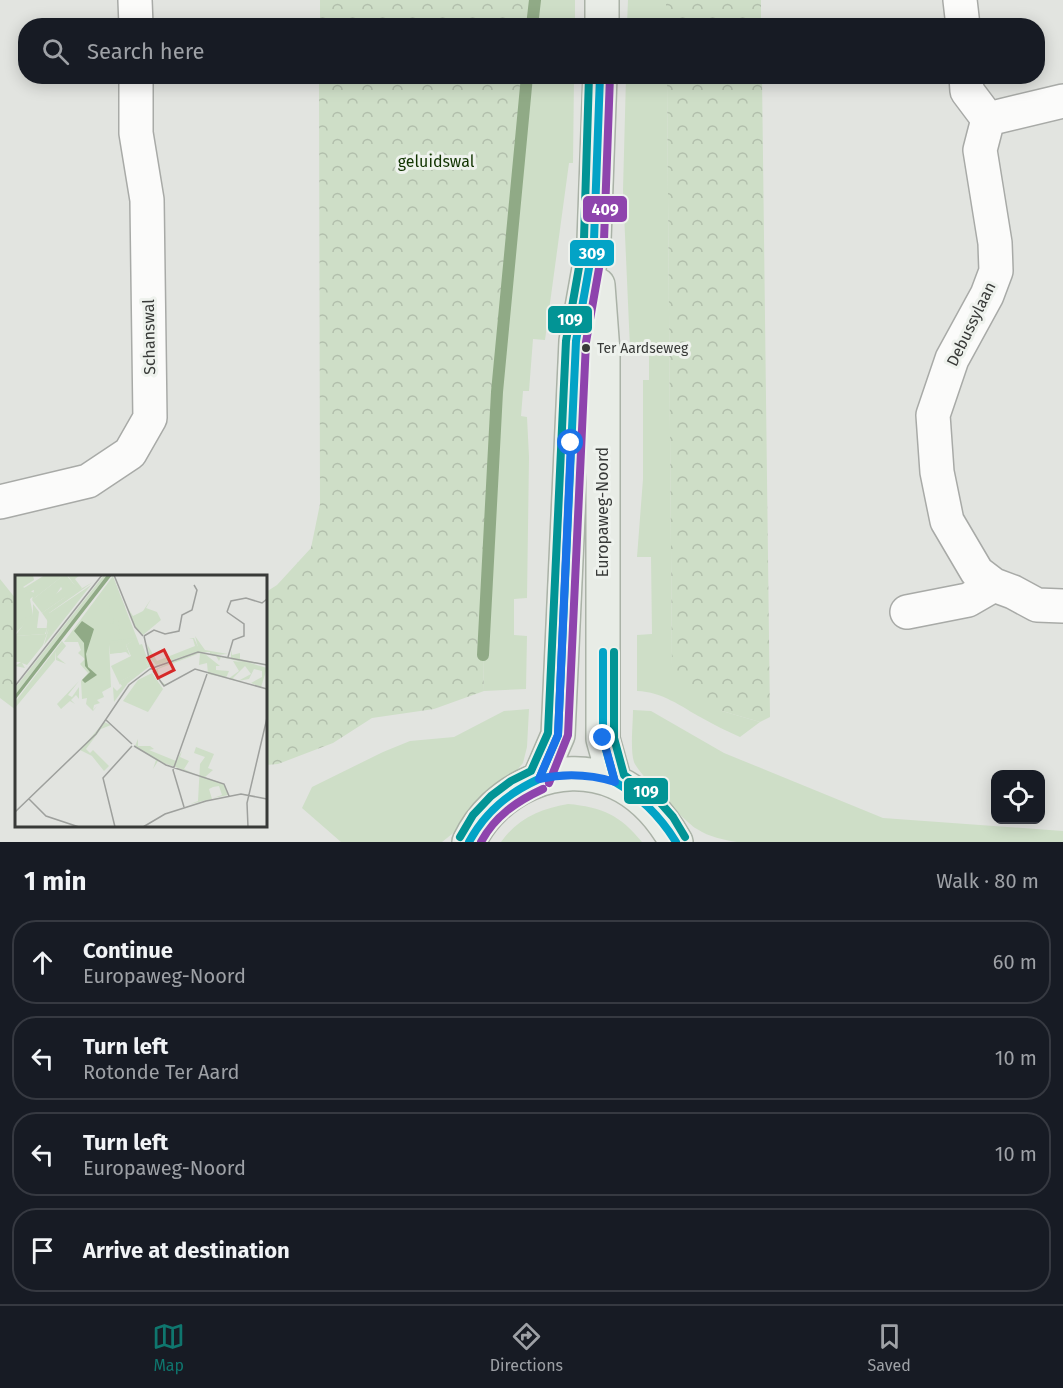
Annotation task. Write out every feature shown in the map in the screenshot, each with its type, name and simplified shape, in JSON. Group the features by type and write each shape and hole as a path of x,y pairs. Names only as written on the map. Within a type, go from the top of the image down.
{"main road":[{"path":"602,0 602,18"},
{"name":"Europaweg-Noord","path":"600,84 594,240 603,352 603,738 615,782"},
{"name":"Europaweg-Noord","path":"539,779 558,735 576,341 594,240"},
{"path":"469,842 487,813 502,799 520,787 539,779 565,774 579,774 615,782 630,790 649,805 666,824 676,842"}],"street":[{"path":"135,0 136,18"},
{"path":"960,0 962,18"},
{"name":"Schanswal","path":"0,502 88,481 130,453 150,418 147,200 136,133 136,84"},
{"path":"967,84 967,91 988,119 1063,101"},
{"name":"Debussylaan","path":"988,119 980,150 995,243 996,271 987,295 952,359 933,416 937,472 947,521 977,572 994,585 1037,605 1063,606"},
{"path":"907,612 968,600 994,585"}],"green space":[{"path":"320,0 535,0 533,18 320,18"},
{"path":"535,0 575,0 575,18 533,18"},
{"path":"628,0 666,0 666,18 627,18"},
{"path":"666,0 761,0 761,18 666,18"},
{"name":"geluidswal","path":"319,84 526,84 497,392 483,655 484,691 434,709 372,718 333,743 278,764 267,765 267,591 277,585 311,548 320,504"},
{"path":"526,84 574,84 573,163 569,163 545,340 533,339 529,391 523,391 521,416 527,417 529,457 527,598 514,599 514,635 527,636 526,689 484,691 483,655 497,392"},
{"path":"626,84 667,84 672,666 722,711 760,722 740,737 679,704 655,694 637,691 637,635 652,634 651,557 637,557 643,479 643,380 649,380 649,356 643,355 643,348 630,348 623,190"},
{"path":"667,84 762,84 770,717 760,722 722,711 678,683 672,666"},
{"path":"0,579 15,598 15,709 0,698"},
{"path":"529,709 527,747 523,763 513,775 465,816 457,830 442,842 341,842 302,808 312,787 383,752 410,741 454,737 504,711"},
{"path":"633,710 651,711 724,753 883,818 1063,831 1063,842 737,842 717,838 702,832 683,818 637,768 632,751"},
{"path":"568,804 591,807 610,814 626,825 642,842 501,842 515,827 530,816"}],"waterway":[{"path":"533,18 535,0"},
{"path":"483,655 497,392 526,84"}],"transit line":[{"name":"109","path":"460,837 473,815 491,796 511,781 531,771 548,733 566,341 584,239 589,84"},
{"name":"309","path":"539,779 558,735 576,341 594,240 600,84"},
{"name":"409","path":"549,783 568,735 586,342 604,240 610,84"},
{"name":"309","path":"603,652 603,739 615,782"},
{"name":"109","path":"614,652 614,738 624,775 658,800 673,817 685,837"},
{"name":"309","path":"469,842 482,821 498,804 539,779"},
{"name":"309","path":"615,782 649,808 676,842"},
{"name":"409","path":"481,842 493,824 508,810 543,789"}],"place":[{"name":"Ter Aardseweg","path":"586,348"}],"route":[{"path":"571,443 558,735 539,779 579,774 615,782 603,738"}]}
